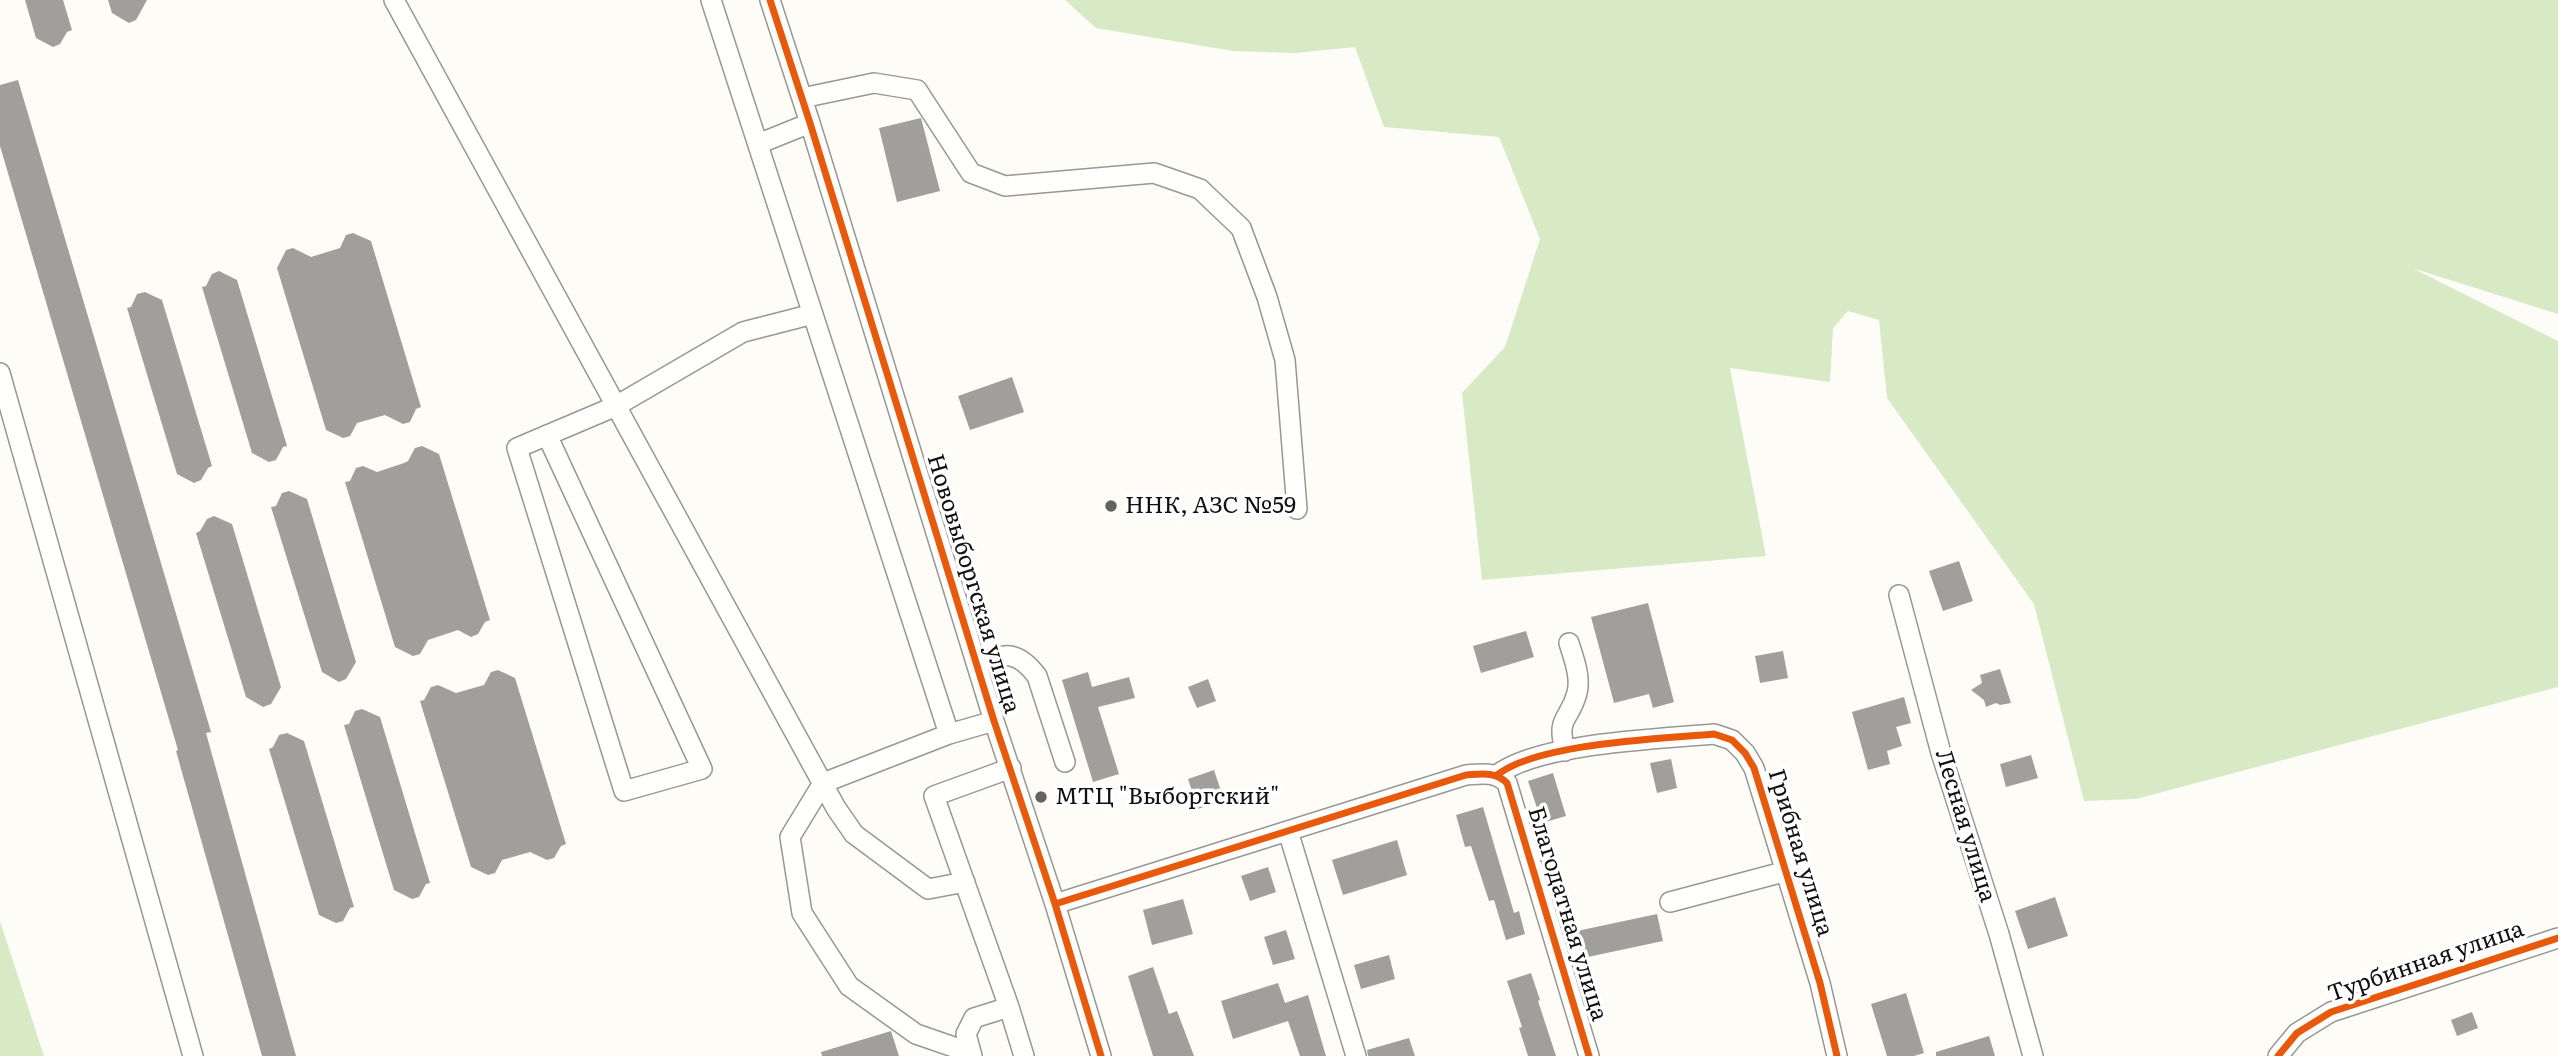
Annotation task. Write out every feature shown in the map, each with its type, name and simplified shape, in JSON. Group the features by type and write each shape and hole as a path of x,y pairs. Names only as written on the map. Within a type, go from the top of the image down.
{"street":[{"path":"394,0 823,783 854,834 928,889 965,882"},
{"path":"711,0 949,734"},
{"name":"Нововыборгская улица","path":"770,0 1101,1056"},
{"path":"802,98 874,83 917,90 971,173 1005,186 1154,173 1200,189 1241,228 1267,297 1284,360 1297,509"},
{"path":"758,144 810,123"},
{"path":"547,435 702,769 624,790 517,447 616,406 743,332 813,314"},
{"path":"0,373 193,1056"},
{"name":"Лесная улица","path":"1899,595 1941,753 1999,934 2033,1056"},
{"path":"1564,751 1561,723 1577,691 1578,678 1569,643"},
{"path":"977,665 1004,654 1018,657 1029,665 1037,676 1065,762"},
{"path":"972,1054 916,1034 849,986 802,913 790,837 823,783 949,734 994,721"},
{"name":"Грибная улица","path":"1502,779 1522,761 1564,751 1714,734 1732,740 1745,753 1754,768 1820,983 1837,1056"},
{"path":"1011,768 934,796 1024,1056"},
{"path":"1055,904 1466,775 1484,773 1502,779"},
{"name":"Благодатная улица","path":"1502,779 1590,1056"},
{"path":"1288,831 1356,1056"},
{"path":"1670,902 1787,871"},
{"name":"Турбинная улица","path":"2278,1056 2297,1033 2331,1012 2558,938"},
{"path":"972,1054 966,1034 974,1018 1009,1007"}],"green space":[{"path":"1065,0 2558,0 2558,314 2412,268 2558,341 2558,687 2136,799 2084,801 2034,604 1887,398 1879,320 1848,311 1833,328 1830,382 1730,368 1766,556 1482,580 1462,393 1505,347 1540,239 1499,137 1384,127 1355,47 1295,53 1233,51 1096,28"},
{"path":"0,921 44,1056 0,1056"}],"building":[{"path":"25,0 63,0 72,30 67,32 60,44 53,47 36,38"},
{"path":"108,0 147,0 136,20 129,23 112,13"},
{"path":"18,80 211,732 206,733 296,1056 262,1056 176,751 178,750 0,146 0,85"},
{"path":"921,118 940,191 897,202 879,128"},
{"path":"353,233 371,241 421,407 416,409 410,422 403,424 385,415 357,423 350,436 343,438 326,430 277,268 286,250 293,248 311,257 340,248 346,235"},
{"path":"219,271 237,280 287,446 283,447 276,460 269,462 252,453 202,287 206,286 212,274"},
{"path":"145,292 162,300 212,466 201,480 194,483 177,474 127,308 131,307 137,294"},
{"path":"1012,377 1024,412 970,430 958,396"},
{"path":"422,446 439,454 490,620 485,622 478,634 471,637 458,630 428,640 420,654 413,656 395,647 345,482 350,481 356,468 363,466 377,472 404,463 415,448"},
{"path":"289,491 307,499 356,662 346,679 339,682 322,672 271,507 276,506 282,493"},
{"path":"214,516 232,524 281,687 271,704 263,707 246,697 196,533 207,519"},
{"path":"1959,561 1973,601 1943,611 1929,571"},
{"path":"1648,603 1674,702 1653,708 1649,694 1614,703 1591,617"},
{"path":"1526,631 1534,657 1481,673 1473,646"},
{"path":"1783,651 1788,678 1760,683 1755,656"},
{"path":"2000,669 2011,703 1996,703 1986,707 1984,700 1971,690 1982,683 1980,675"},
{"path":"498,670 515,678 566,844 561,846 554,858 547,860 530,852 502,860 495,873 488,875 471,867 420,701 424,700 431,687 438,685 456,693 484,685 491,672"},
{"path":"1088,672 1092,687 1129,677 1135,698 1098,707 1119,774 1093,782 1062,680"},
{"path":"1208,679 1216,701 1197,708 1188,687"},
{"path":"1904,697 1911,723 1896,727 1902,746 1887,751 1890,764 1868,770 1852,712"},
{"path":"362,709 380,717 430,883 426,884 419,897 412,899 394,890 344,725 349,724 355,711"},
{"path":"287,733 304,741 354,907 350,908 343,921 336,923 319,915 269,749 279,735"},
{"path":"2031,755 2038,778 2006,787 2000,764"},
{"path":"1671,759 1677,788 1657,793 1650,763"},
{"path":"1214,770 1224,800 1198,809 1188,779"},
{"path":"1553,773 1566,816 1542,823 1528,781"},
{"path":"1483,807 1514,913 1519,911 1525,934 1506,940 1494,900 1489,901 1471,846 1465,847 1456,815"},
{"path":"1397,840 1407,875 1343,895 1332,860"},
{"path":"1268,867 1276,892 1250,901 1241,876"},
{"path":"2055,897 2068,936 2028,949 2015,911"},
{"path":"1183,899 1193,934 1152,945 1143,910"},
{"path":"1657,914 1663,941 1583,958 1577,931"},
{"path":"1286,930 1295,959 1273,965 1264,937"},
{"path":"1389,955 1395,979 1361,989 1354,965"},
{"path":"1153,967 1169,1014 1177,1011 1194,1056 1153,1056 1128,976"},
{"path":"1531,973 1556,1056 1528,1056 1519,1028 1522,1027 1507,981"},
{"path":"1278,983 1285,1003 1308,995 1326,1056 1300,1056 1288,1021 1233,1039 1221,1001"},
{"path":"1906,993 1924,1053 1914,1056 1887,1056 1871,1004"},
{"path":"2472,1012 2478,1028 2457,1036 2451,1020"},
{"path":"891,1031 899,1056 822,1056 821,1052"},
{"path":"1989,1036 1995,1056 1936,1056 1936,1052"},
{"path":"1409,1038 1415,1056 1368,1056 1367,1050"}],"cycle path":[{"path":"770,0 1101,1056"},
{"path":"1497,775 1516,764 1540,756 1600,744 1714,734 1732,740 1745,753 1754,768 1820,983 1837,1056"},
{"path":"1055,904 1466,775 1493,775 1507,783 1589,1056"},
{"path":"2278,1056 2297,1033 2331,1012 2558,938"}],"place":[{"name":"ННК, АЗС №59","path":"1111,506"},
{"name":"МТЦ \"Выборгский\"","path":"1041,797"}]}
